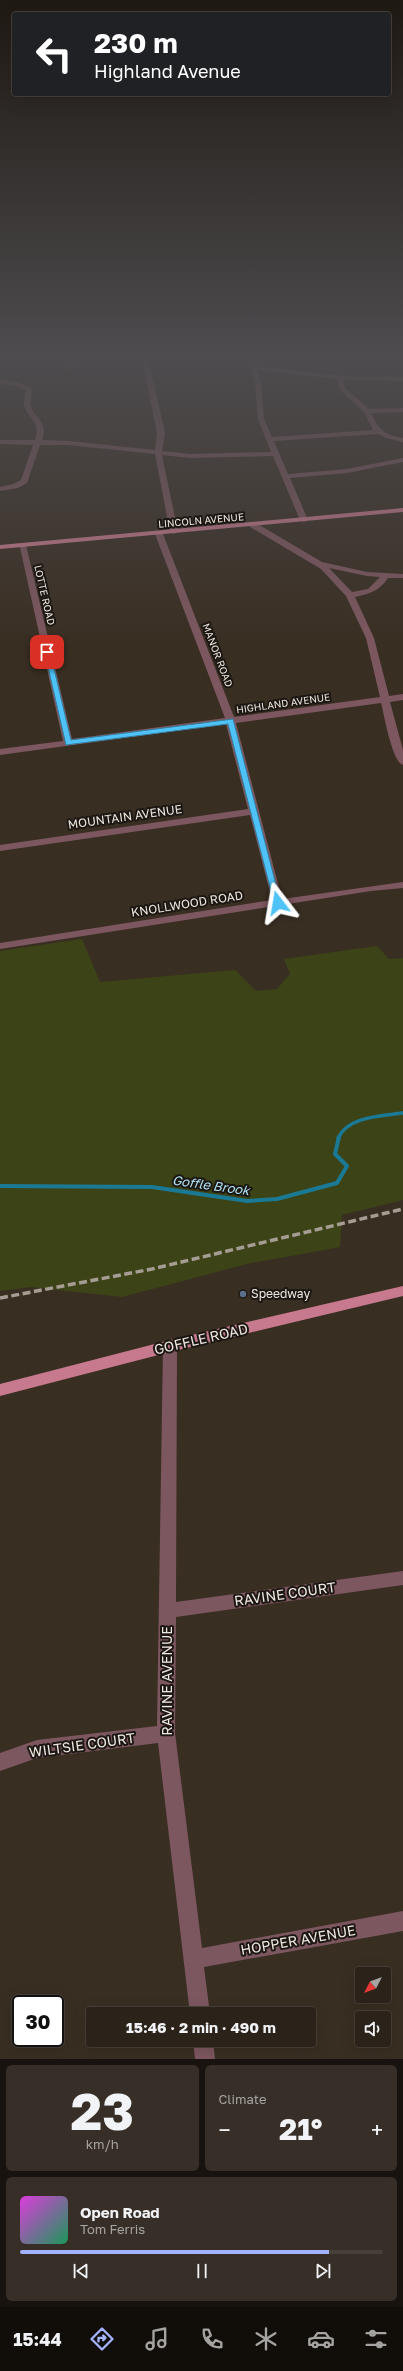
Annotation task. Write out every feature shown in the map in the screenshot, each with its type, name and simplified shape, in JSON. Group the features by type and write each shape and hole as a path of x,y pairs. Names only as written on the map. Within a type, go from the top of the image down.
{"main road":[{"name":"LINCOLN AVENUE","path":"0,547 159,534 403,510"},
{"name":"GOFFLE ROAD","path":"0,1390 170,1346 403,1291"}],"street":[{"path":"0,489 15,486 27,477 34,454"},
{"path":"158,454 174,532"},
{"path":"175,454 190,456 272,454"},
{"path":"276,454 304,520"},
{"path":"286,476 347,471 403,460"},
{"path":"253,525 312,559 334,574 350,594 370,638 395,742 403,762"},
{"name":"MANOR ROAD","path":"159,534 231,721 278,903"},
{"name":"LOTTE ROAD","path":"22,545 68,743"},
{"path":"312,559 350,571 385,576 403,576"},
{"path":"350,594 368,592 378,588 385,576"},
{"name":"HIGHLAND AVENUE","path":"0,752 403,697"},
{"name":"MOUNTAIN AVENUE","path":"0,848 254,811"},
{"name":"KNOLLWOOD ROAD","path":"0,946 403,885"},
{"name":"RAVINE AVENUE","path":"170,1346 166,1734 199,2007"},
{"name":"RAVINE COURT","path":"167,1611 403,1578"},
{"name":"WILTSIE COURT","path":"0,1762 13,1756 37,1749 166,1734"},
{"name":"HOPPER AVENUE","path":"194,1960 403,1921"},
{"path":"204,2047 205,2059"}],"green space":[{"path":"82,939 100,982 235,970 256,991 277,989 290,974 284,959 377,946 389,959 403,958 403,1200 342,1215 340,1247 247,1264 122,1297 31,1287 0,1291 0,951"}],"waterway":[{"name":"Goffle Brook","path":"338,1138 350,1125 358,1121 376,1116 403,1113"},
{"name":"Goffle Brook","path":"0,1186 152,1187 247,1201 277,1199 337,1183 347,1166 335,1154 339,1137"}],"railway":[{"path":"0,1298 152,1269 403,1209"}],"place":[{"name":"Speedway","path":"243,1294"}],"route":[{"path":"47,652 68,743 231,721 278,903"}]}
